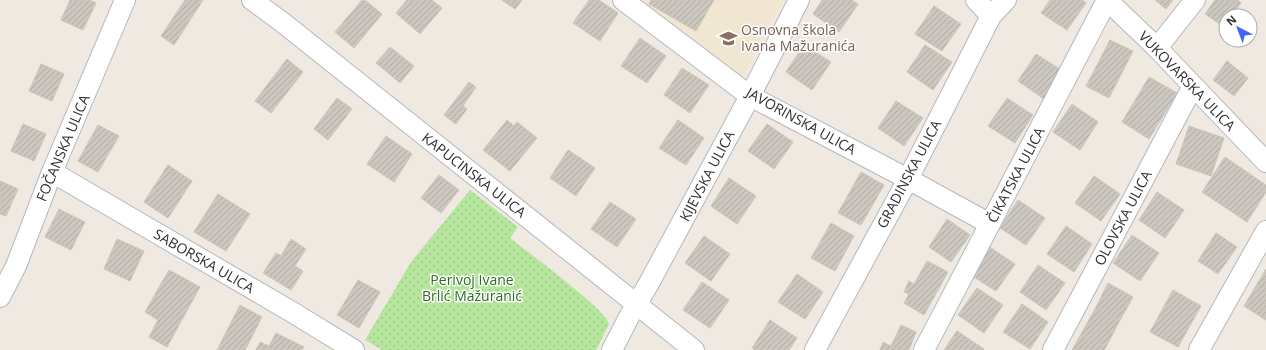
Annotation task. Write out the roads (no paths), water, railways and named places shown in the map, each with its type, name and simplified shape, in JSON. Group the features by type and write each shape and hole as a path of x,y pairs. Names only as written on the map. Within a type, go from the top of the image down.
{"street":[{"name":"FOČANSKA ULICA","path":"0,297 16,266 52,172 125,0"},
{"name":"KAPUCINSKA ULICA","path":"252,0 694,350"},
{"name":"JAVORINSKA ULICA","path":"623,0 750,96 990,224"},
{"name":"KIJEVSKA ULICA","path":"612,350 750,96 799,0"},
{"path":"976,0 991,16"},
{"name":"GRADINSKA ULICA","path":"815,350 908,179 991,16 1006,0"},
{"name":"VUKOVARSKA ULICA","path":"1107,0 1157,48 1266,162"},
{"name":"ČIKATSKA ULICA","path":"924,350 1107,0"},
{"path":"1157,48 1195,0"},
{"name":"OLOVSKA ULICA","path":"1052,350 1193,86"},
{"name":"SABORSKA ULICA","path":"52,172 354,350"},
{"path":"1199,350 1266,231"}],"place":[{"name":"Osnovna škola Ivana Mažuranića","path":"728,38"}],"park label":[{"name":"Perivoj Ivane Brlić Mažuranić","path":"472,288"}]}
